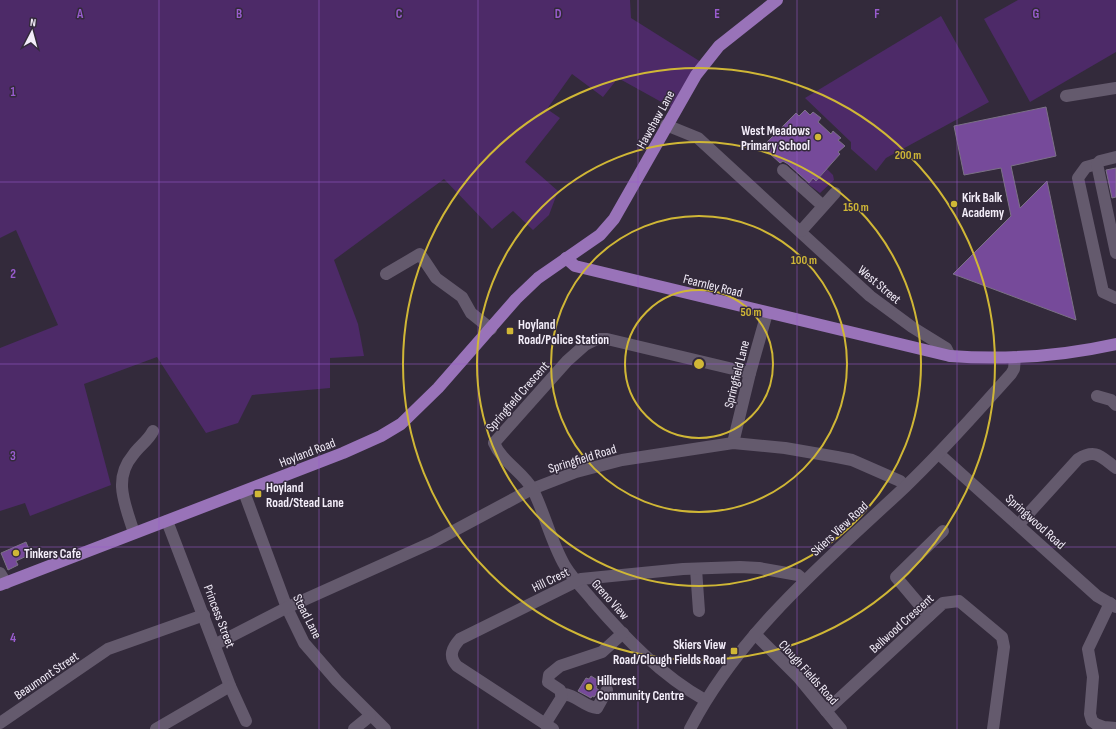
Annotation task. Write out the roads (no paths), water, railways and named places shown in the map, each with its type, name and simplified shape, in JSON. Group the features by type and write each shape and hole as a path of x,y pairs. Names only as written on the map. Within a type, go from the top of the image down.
{"main road":[{"name":"Hawshaw Lane","path":"566,258 600,235 614,219 696,75 718,46 777,0"},
{"name":"Fearnley Road","path":"566,258 575,266 950,356"},
{"name":"Hoyland Road","path":"2,581 244,492 344,453 381,436 401,424 426,401 516,299 538,278 566,258"},
{"path":"950,356 982,358 1015,357 1076,351 1116,344"}],"street":[{"path":"1066,96 1116,88"},
{"name":"West Street","path":"666,126 698,138 870,296 912,327 946,348 950,356"},
{"path":"1116,157 1100,160 1097,164 1086,167 1078,178 1103,292 1116,298"},
{"path":"1097,164 1116,253"},
{"path":"784,170 823,206"},
{"path":"801,231 834,193"},
{"path":"386,274 420,254 436,278 462,298 471,313 491,329"},
{"name":"Springfield Lane","path":"733,443 750,373 767,313"},
{"name":"Springfield Crescent","path":"532,489 496,448 494,443 567,360 585,345 597,339 607,339 750,373"},
{"name":"Skiers View Road","path":"690,729 705,700 729,665 755,634 804,580 939,454 1011,374 1014,369 1015,357"},
{"path":"1097,396 1111,400 1116,405"},
{"path":"134,533 121,492 122,479 126,464 150,438 153,431"},
{"name":"Springfield Road","path":"216,644 286,608 433,542 532,489 576,472 622,460 733,443 784,448 852,460 900,481 906,486"},
{"name":"Springwood Road","path":"939,454 1019,524 1097,596 1113,605"},
{"path":"1019,524 1078,459 1086,454 1097,454 1116,468"},
{"name":"Greno View","path":"532,489 554,545 576,582 644,654 665,672 705,700"},
{"name":"Stead Lane","path":"244,492 286,608 304,643 370,716 385,729"},
{"name":"Princess Street","path":"167,521 216,644 230,686 246,720"},
{"path":"929,616 896,577 943,530"},
{"name":"Hill Crest","path":"549,727 456,666 452,661 452,647 460,639 581,580 624,574 696,569 759,568 798,575 804,580"},
{"path":"696,569 699,611"},
{"name":"Bellwood Crescent","path":"826,711 943,603 959,600 1002,638 1004,647 993,729"},
{"path":"1113,605 1088,649 1093,677 1090,714 1092,720 1096,724 1104,727 1116,728"},
{"name":"Beaumont Street","path":"2,723 108,649 204,615"},
{"path":"562,694 548,682 547,678 553,670 575,660 602,652 623,633"},
{"name":"Clough Fields Road","path":"755,634 798,677 841,729"},
{"path":"156,729 230,686"},
{"path":"562,694 568,693 592,707 597,708 607,690"},
{"path":"549,727 562,694"},
{"path":"354,729 370,716"}],"place":[{"name":"West Meadows Primary School","path":"818,137"},
{"name":"Kirk Balk Academy","path":"954,204"},
{"name":"Hoyland Road/Police Station","path":"510,331"},
{"name":"Hoyland Road/Stead Lane","path":"258,494"},
{"name":"Tinkers Cafe","path":"16,553"},
{"name":"Skiers View Road/Clough Fields Road","path":"734,651"},
{"name":"Hillcrest Community Centre","path":"589,687"}]}
